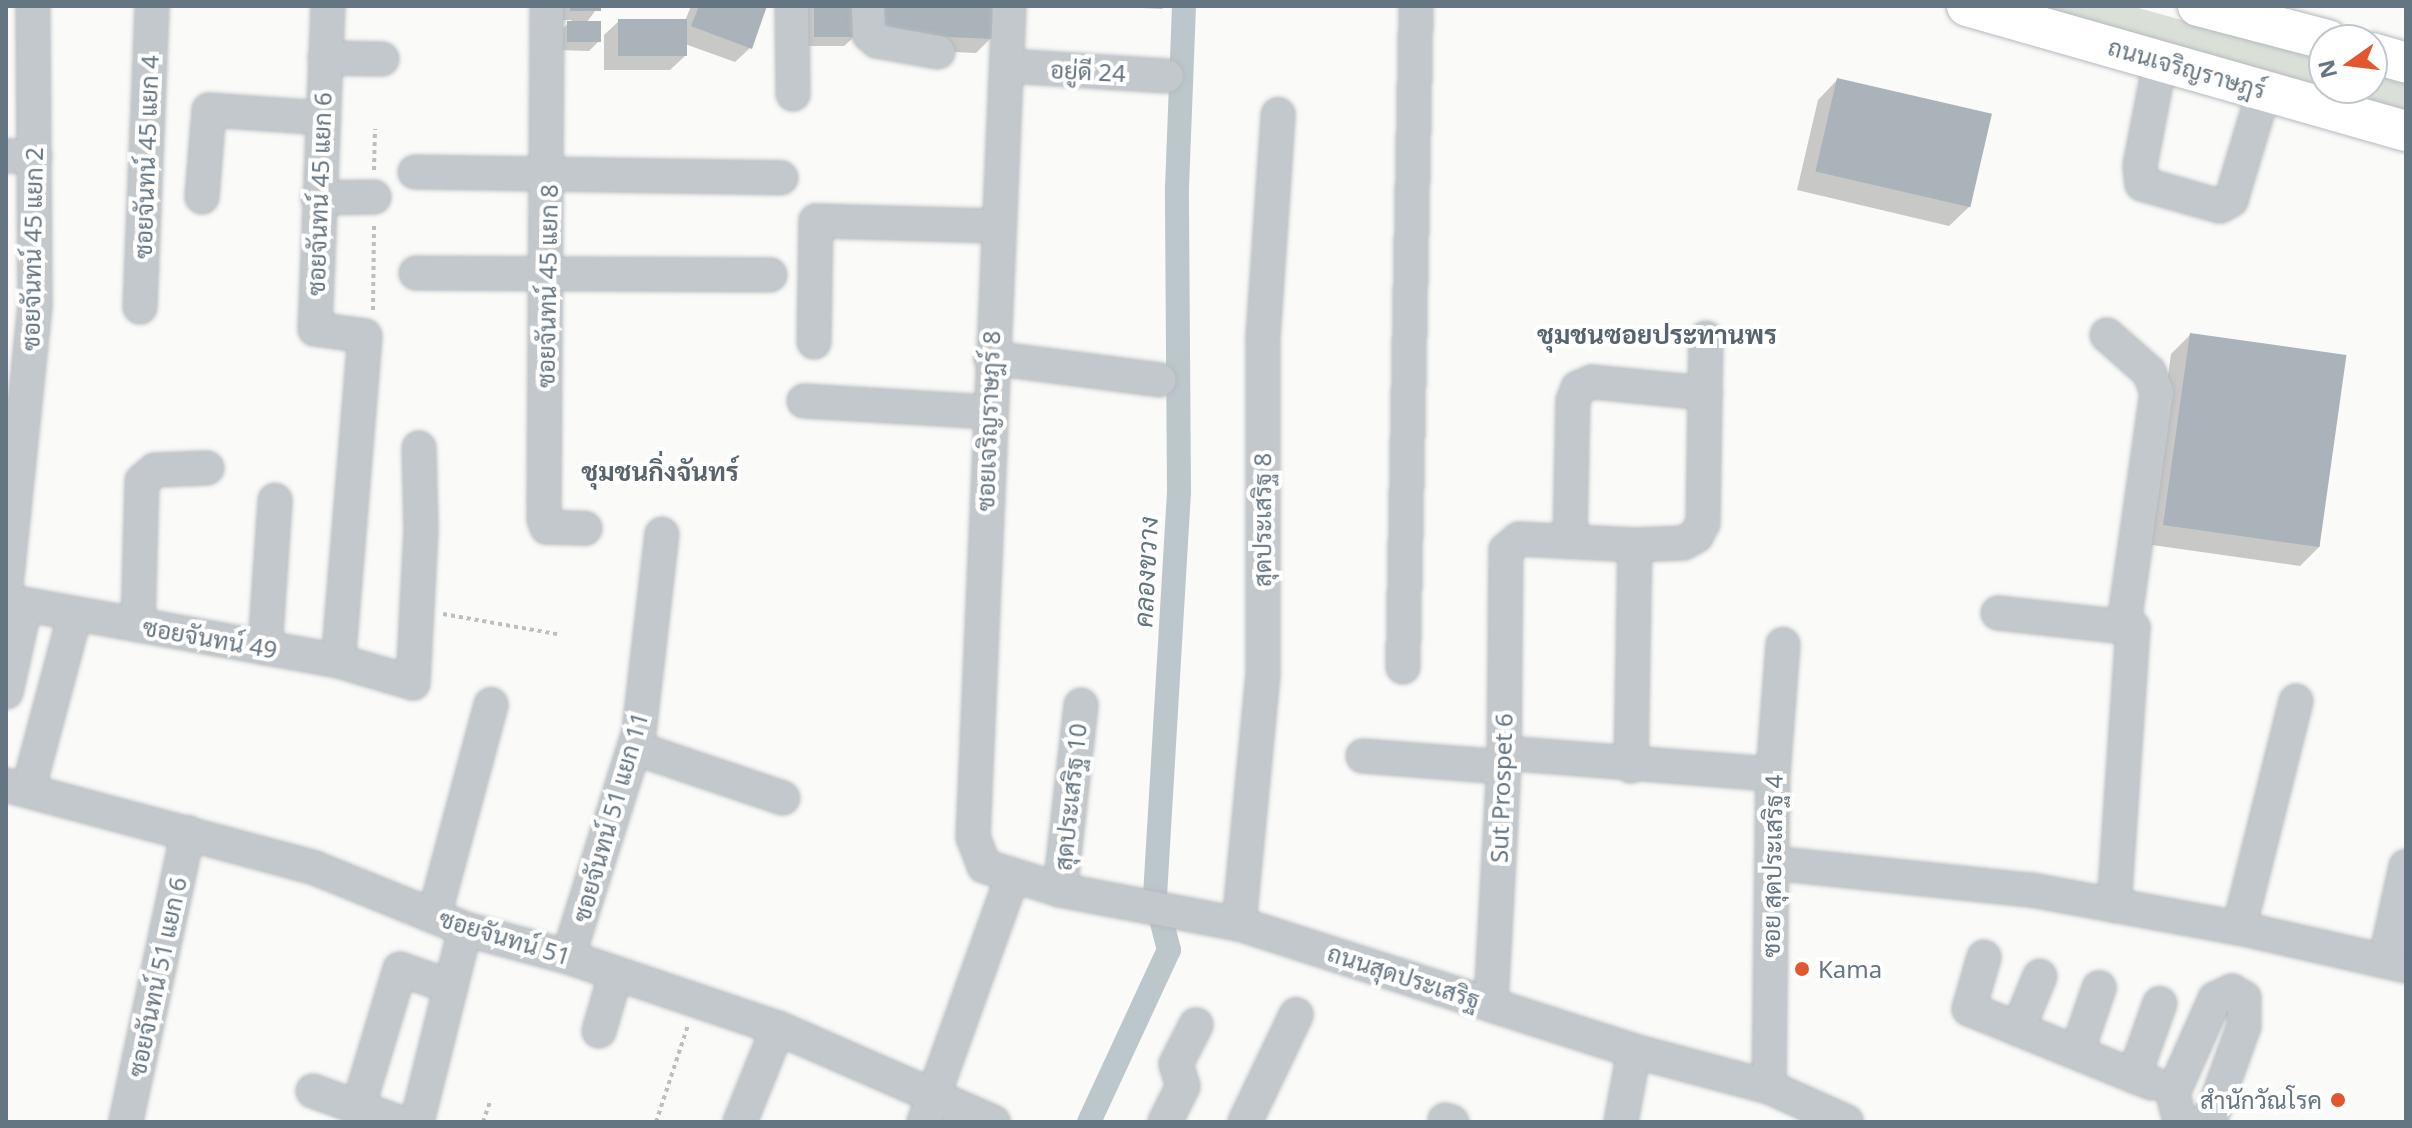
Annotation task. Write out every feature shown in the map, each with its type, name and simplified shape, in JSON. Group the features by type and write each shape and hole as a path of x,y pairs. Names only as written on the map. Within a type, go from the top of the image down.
{"main road":[{"name":"ถนนเจริญราษฎร์","path":"1967,6 2406,131"},
{"path":"2198,6 2293,17"}],"street":[{"name":"ซอยจันทน์ 45 แยก 2","path":"6,586 20,324 20,156 33,6"},
{"name":"ซอยจันทน์ 45 แยก 4","path":"140,307 152,6"},
{"name":"ซอยจันทน์ 45 แยก 6","path":"328,6 315,329 321,334 365,336"},
{"name":"ซอยจันทน์ 45 แยก 8","path":"547,6 549,171 544,519 547,527 585,528"},
{"path":"792,6 793,94"},
{"path":"868,6 869,34 877,41 938,52"},
{"name":"ซอยเจริญราษฎร์ 8","path":"973,837 988,412 1009,66 1009,6"},
{"path":"1403,667 1416,6"},
{"path":"325,58 382,59"},
{"path":"2160,62 2140,166 2142,184 2220,206 2231,200 2264,91"},
{"name":"อยู่ดี 24","path":"1009,66 1167,76"},
{"path":"202,197 209,110 322,118"},
{"name":"สุดประเสริฐ 8","path":"1239,924 1263,674 1263,337 1278,115"},
{"path":"415,172 549,171 781,178"},
{"path":"318,198 374,197"},
{"path":"814,342 816,221 998,226"},
{"path":"416,273 770,275"},
{"path":"2107,335 2149,372 2157,392 2124,625"},
{"path":"338,661 365,336"},
{"path":"1705,393 1592,382 1578,388 1573,401 1570,539 1635,545 1683,543 1703,523 1706,338"},
{"path":"991,358 1160,380"},
{"path":"804,401 988,412"},
{"path":"417,610 419,448"},
{"path":"138,625 142,481 155,470 207,468"},
{"path":"265,648 275,500"},
{"name":"ซอยจันทน์ 51 แยก 11","path":"568,957 635,748 654,634 662,534"},
{"name":"Sut Prospet 6","path":"1491,1004 1504,760 1503,571 1506,550 1519,539 1570,539"},
{"path":"1631,766 1635,545"},
{"path":"6,692 14,610"},
{"name":"ซอยจันทน์ 49","path":"14,610 75,614 338,661 413,683 417,610"},
{"path":"1998,613 2133,628 2135,638 2114,905"},
{"path":"17,788 75,614"},
{"name":"ซอย สุดประเสริฐ 4","path":"1769,1087 1773,774 1783,644"},
{"path":"2239,928 2296,701"},
{"path":"434,916 491,705"},
{"name":"สุดประเสริฐ 10","path":"1060,890 1081,705"},
{"path":"635,748 783,798"},
{"path":"1363,756 1773,774"},
{"name":"ซอยจันทน์ 51","path":"17,788 315,868 465,929 568,957 778,1028 935,1092 993,1122"},
{"name":"ซอยจันทน์ 51 แยก 6","path":"126,1121 188,833"},
{"name":"ถนนสุดประเสริฐ","path":"973,837 984,866 1012,877 1060,890 1239,924 1634,1051 1769,1087 1847,1122"},
{"path":"1772,863 1891,872 2114,905 2239,928 2395,964 2406,866"},
{"path":"924,1122 1012,877"},
{"path":"417,1122 465,929"},
{"path":"1984,957 1969,1009 2134,1076 2176,1107 2215,999 2232,991 2244,998 2244,1026 2211,1117 2203,1122"},
{"path":"358,1108 400,969 451,987"},
{"path":"599,1031 616,973"},
{"path":"2018,1029 2040,976"},
{"path":"2077,1052 2099,988"},
{"path":"2134,1076 2160,1003"},
{"path":"1245,1122 1296,1015"},
{"path":"1165,1122 1183,1086 1176,1064 1196,1025"},
{"path":"740,1122 778,1028"},
{"path":"1621,1122 1634,1051"},
{"path":"313,1091 398,1122"}],"path":[{"path":"365,336 372,328 375,129"},
{"path":"417,610 557,634"},
{"path":"656,1122 696,1000"},
{"path":"483,1122 490,1102"}],"shaded area":[{"path":"2022,6 2131,6 2308,55 2308,86"},
{"path":"2388,77 2406,82 2406,113 2374,104 2388,104"}],"building":[{"path":"570,6 601,6 601,11 570,11"},
{"path":"699,6 767,6 752,49 691,26"},
{"path":"814,6 856,6 856,37 814,37"},
{"path":"882,6 994,6 993,39 881,34"},
{"path":"618,19 687,19 687,56 618,56"},
{"path":"567,21 601,21 601,42 567,42"},
{"path":"1837,78 1992,114 1970,207 1815,172"},
{"path":"2190,333 2346,355 2319,547 2163,525"}],"waterway":[{"name":"คลองขวาง","path":"1089,1122 1169,950 1155,896 1179,491 1177,188 1184,6"}],"place":[{"name":"Kama","path":"1802,969"},
{"name":"สำนักวัณโรค","path":"2338,1100"}],"district":[{"name":"ชุมชนซอยประทานพร","path":"1657,335"},
{"name":"ชุมชนกิ่งจันทร์","path":"660,472"}]}
